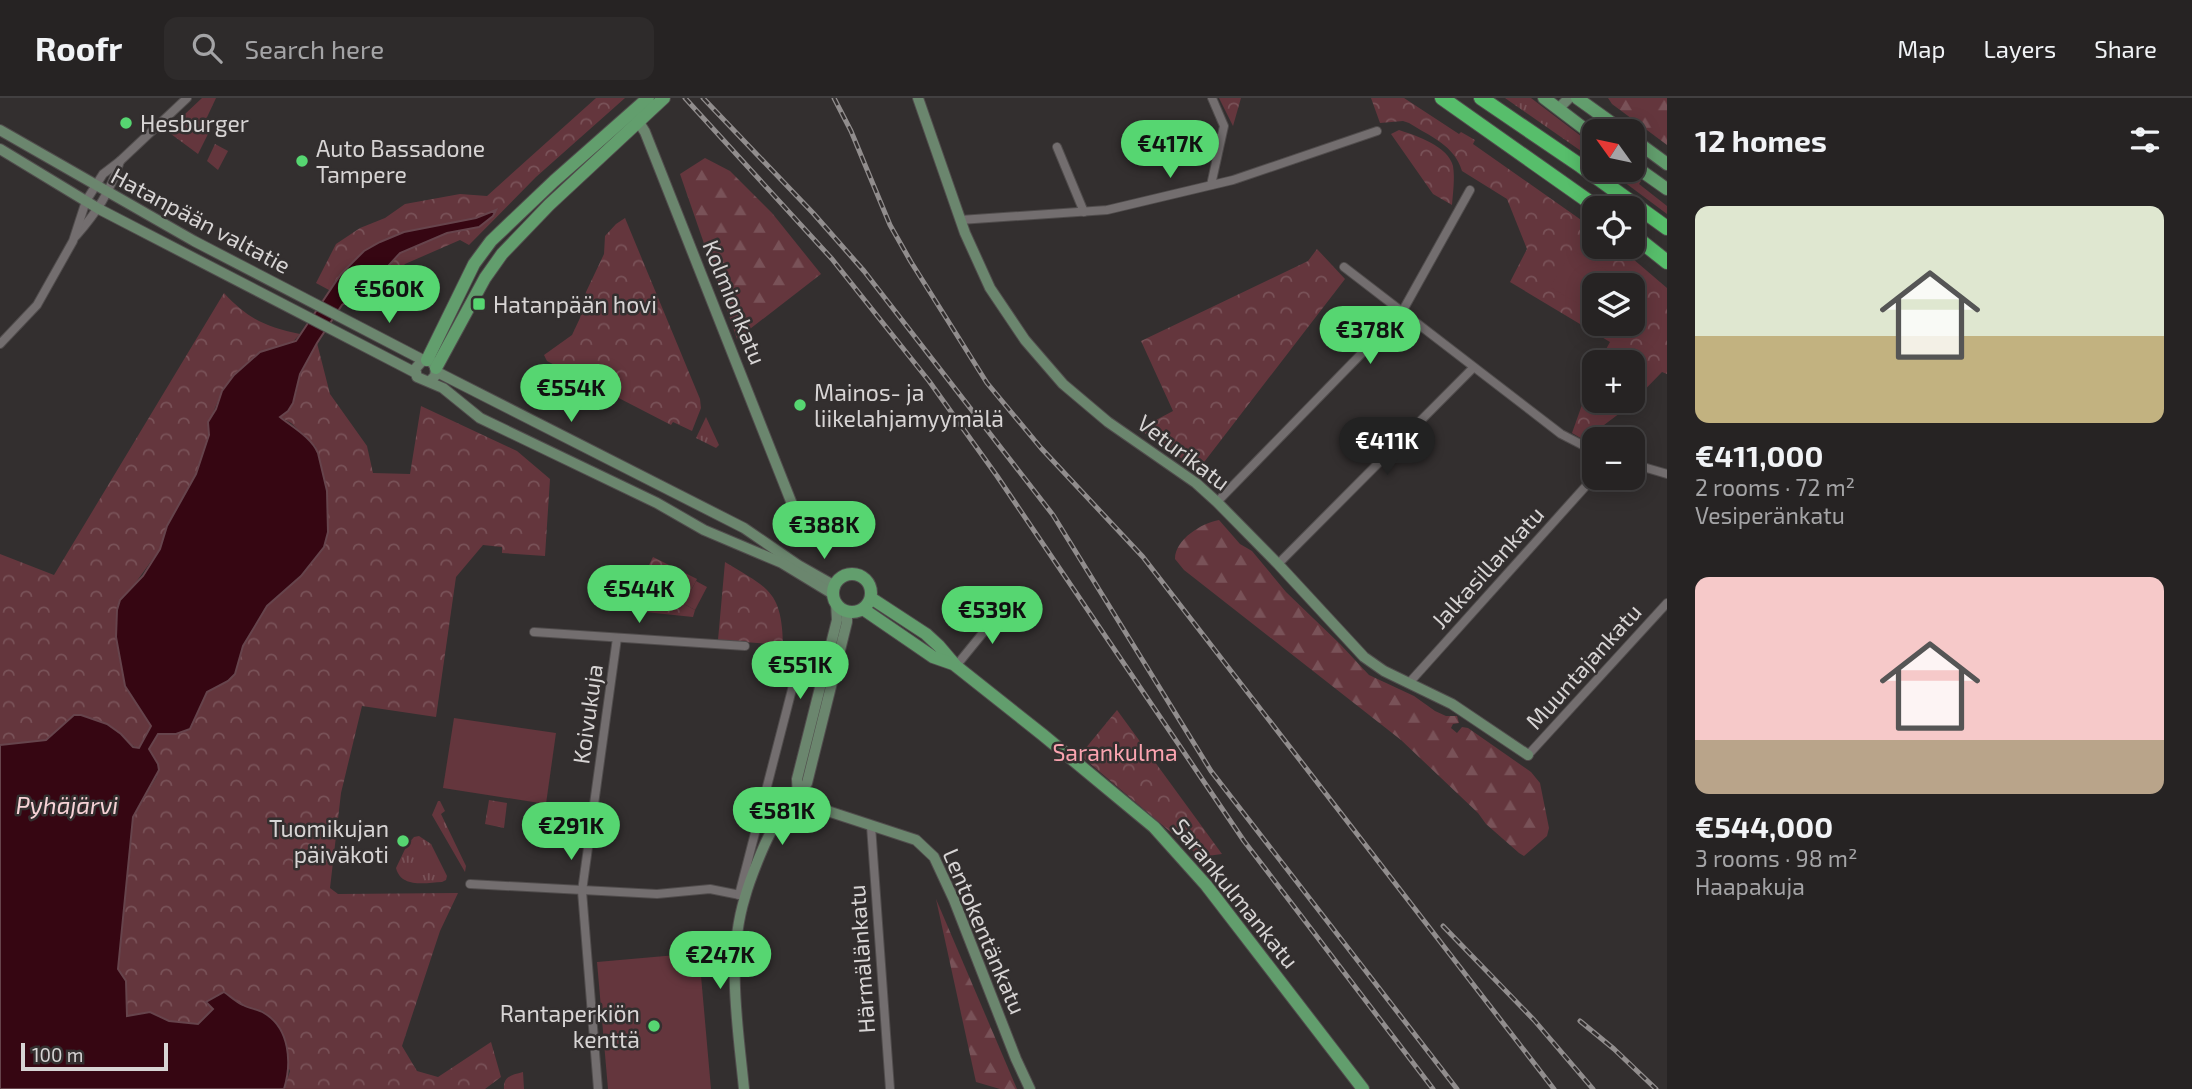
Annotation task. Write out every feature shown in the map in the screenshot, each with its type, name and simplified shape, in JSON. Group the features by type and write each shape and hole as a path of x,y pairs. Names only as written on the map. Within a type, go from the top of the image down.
{"highway":[{"path":"1442,98 1582,197"},
{"path":"1481,98 1667,229"},
{"path":"1645,245 1667,262"}],"main road":[{"path":"433,369 444,354 485,278 502,254 635,117 648,98"},
{"path":"433,369 474,264 491,241 554,181 635,117 664,98"},
{"name":"Veturikatu","path":"918,98 960,220 989,288 1024,340 1063,384 1108,422 1196,483 1217,502 1364,657 1384,671 1452,704 1528,755"},
{"path":"1545,98 1582,127"},
{"path":"1559,109 1569,98"},
{"path":"1577,98 1606,119"},
{"name":"Kolmionkatu","path":"635,117 645,132 794,509"},
{"name":"Hatanpään valtatie","path":"0,130 94,186 433,369 732,522 762,539 835,594"},
{"path":"1645,147 1667,163"},
{"name":"Hatanpään valtatie","path":"0,149 99,209 415,373 421,380 433,369"},
{"path":"1645,173 1667,190"},
{"path":"415,373 417,365 433,369"},
{"name":"Hatanpään valtatie","path":"433,369 443,388 480,418 657,503 704,530 782,563 835,594"},
{"path":"796,802 797,779 837,620 835,594 845,576 859,576 869,584 867,604 856,612 848,612"},
{"path":"744,1089 736,972 742,895 774,826 796,802 807,783 847,622 848,612 835,594"},
{"name":"Sarankulmankatu","path":"867,604 926,635 956,666 1137,813 1177,851 1363,1089"},
{"name":"Lentokentänkatu","path":"796,802 852,817 871,827 922,843 940,866 1030,1089"}],"street":[{"path":"73,241 86,201 103,174 187,98"},
{"path":"1211,185 1224,126 1212,98"},
{"path":"960,220 1107,210 1233,180 1377,131"},
{"path":"1057,147 1084,212"},
{"path":"0,344 37,305 73,241 99,209 120,161"},
{"path":"1217,502 1402,312 1470,191"},
{"path":"1345,267 1561,434 1582,445"},
{"path":"1278,564 1474,368"},
{"path":"1645,468 1667,474"},
{"name":"Jalkasillankatu","path":"1409,683 1582,490"},
{"name":"Muuntajankatu","path":"1528,755 1667,603"},
{"path":"956,666 1004,607"},
{"path":"534,632 745,646"},
{"name":"Koivukuja","path":"598,1089 582,891 617,638"},
{"path":"470,884 657,894 710,889 742,895 760,811 797,670"},
{"path":"765,793 796,802"},
{"path":"760,811 796,802"},
{"name":"Härmälänkatu","path":"871,827 890,1089"}],"green space":[{"path":"202,98 216,98 201,130 208,134 198,154 167,131"},
{"path":"596,98 625,98 536,177 469,245 460,240 405,264 366,310 316,283 336,244 405,204 460,194 487,196"},
{"path":"1219,98 1241,98 1233,126"},
{"path":"1371,98 1404,98 1459,134 1461,132 1475,140 1473,144 1582,221 1582,259 1633,259 1667,288 1667,374 1662,372 1645,390 1645,350 1606,350 1610,342 1600,336 1645,336 1645,273 1582,273 1582,325 1510,282 1527,249 1507,199 1462,171 1453,154 1441,142 1403,121 1380,123"},
{"path":"1505,98 1531,98 1582,137 1582,152"},
{"path":"1608,98 1667,98 1667,145 1645,129 1645,119 1632,119"},
{"path":"1399,130 1431,143 1450,159 1454,175 1452,205 1433,194 1391,134"},
{"path":"215,144 228,151 218,170 207,161"},
{"path":"705,158 730,171 772,213 821,274 737,339 680,174"},
{"path":"1624,182 1640,182 1639,184 1667,206 1667,214 1645,196"},
{"path":"625,218 700,399 701,408 692,431 673,422 671,425 547,361 544,355 572,335 580,318 586,292 604,254 605,236"},
{"path":"1317,249 1345,279 1198,470 1139,429 1173,411 1141,341 1308,261"},
{"path":"1573,250 1582,256 1582,259 1588,259 1610,273 1582,273 1582,306 1550,287"},
{"path":"224,293 258,321 300,334 291,344 260,352 234,375 222,391 208,425 209,435 196,474 167,526 160,549 134,585 117,624 118,651 125,686 151,726 190,729 207,692 235,674 243,646 267,606 301,576 324,546 316,447 291,423 280,417 296,394 300,374 317,343 330,394 367,446 373,473 410,474 421,406 517,451 550,479 545,556 502,553 502,547 483,545 456,577 436,717 362,706 341,793 330,888 338,894 458,893 440,931 402,1046 417,1071 438,1077 491,1042 501,1077 485,1089 284,1089 290,1071 263,1011 244,1006 224,992 206,1002 213,1008 198,1024 169,1021 150,1012 127,1017 126,981 118,969 133,817 157,776 142,748 133,745 109,726 81,715 66,722 46,740 0,745 0,554 54,575"},
{"path":"1582,405 1582,413 1620,413 1601,427 1582,427 1582,439 1572,433"},
{"path":"706,417 719,445 716,448 696,438"},
{"path":"1219,520 1240,544 1252,551 1286,592 1369,675 1414,696 1435,711 1446,716 1457,716 1459,723 1453,724 1451,728 1457,733 1462,727 1468,728 1531,772 1540,783 1549,828 1547,836 1524,856 1519,853 1401,740 1184,570 1175,559 1179,545 1198,528"},
{"path":"653,557 697,579 684,604 695,610 693,617 626,610"},
{"path":"725,562 762,585 775,601 782,627 783,645 718,640"},
{"path":"651,569 676,582 668,597 644,584"},
{"path":"696,581 707,587 695,610 684,604"},
{"name":"Sarankulma","path":"1117,710 1222,854 1200,857 1080,755"},
{"path":"454,718 556,733 546,804 443,788"},
{"path":"489,800 507,803 504,828 485,824"},
{"path":"438,801 445,811 441,814 466,866 465,872 432,815"},
{"path":"419,836 431,844 447,876 446,880 414,883 403,879 399,874 396,868 407,845 414,837"},
{"path":"936,899 1017,1089 1000,1089 976,1082"},
{"name":"Rantaperkiön kenttä","path":"699,953 711,1089 608,1089 597,962"},
{"path":"523,1072 524,1089 504,1089 507,1079"}],"water":[{"name":"Pyhäjärvi","path":"496,210 493,216 479,227 447,233 400,253 370,286 342,305 317,343 300,374 293,403 280,417 306,437 318,453 327,491 328,532 324,547 301,576 267,606 243,646 235,674 228,681 207,692 190,729 176,734 158,734 149,749 159,770 133,817 118,969 126,981 127,1016 150,1012 169,1021 198,1024 213,1009 206,1002 224,992 240,1004 264,1013 279,1028 284,1037 288,1057 284,1089 0,1089 0,745 46,740 74,715 81,715 107,724 133,747 139,748 151,726 125,686 116,637 117,610 120,600 143,576 160,549 167,526 196,474 209,435 208,422 222,391 234,375 260,352 296,341 341,274 364,251 404,232 476,218"}],"railway":[{"path":"685,98 832,259 929,381 997,476 1244,841 1433,1089"},
{"path":"703,98 813,213 864,271 1053,515 1211,771 1457,1089"},
{"path":"834,98 851,131 890,225 987,383 1041,448 1143,557 1554,1089"},
{"path":"1443,926 1534,1020 1593,1089"},
{"path":"1580,1021 1656,1089"}],"place":[{"name":"Hesburger","path":"126,123"},
{"name":"Auto Bassadone Tampere","path":"302,161"},
{"name":"Hatanpään hovi","path":"479,304"},
{"name":"Mainos- ja liikelahjamyymälä","path":"800,405"},
{"name":"Tuomikujan päiväkoti","path":"403,841"},
{"name":"Rantaperkiön kenttä","path":"654,1026"}]}
